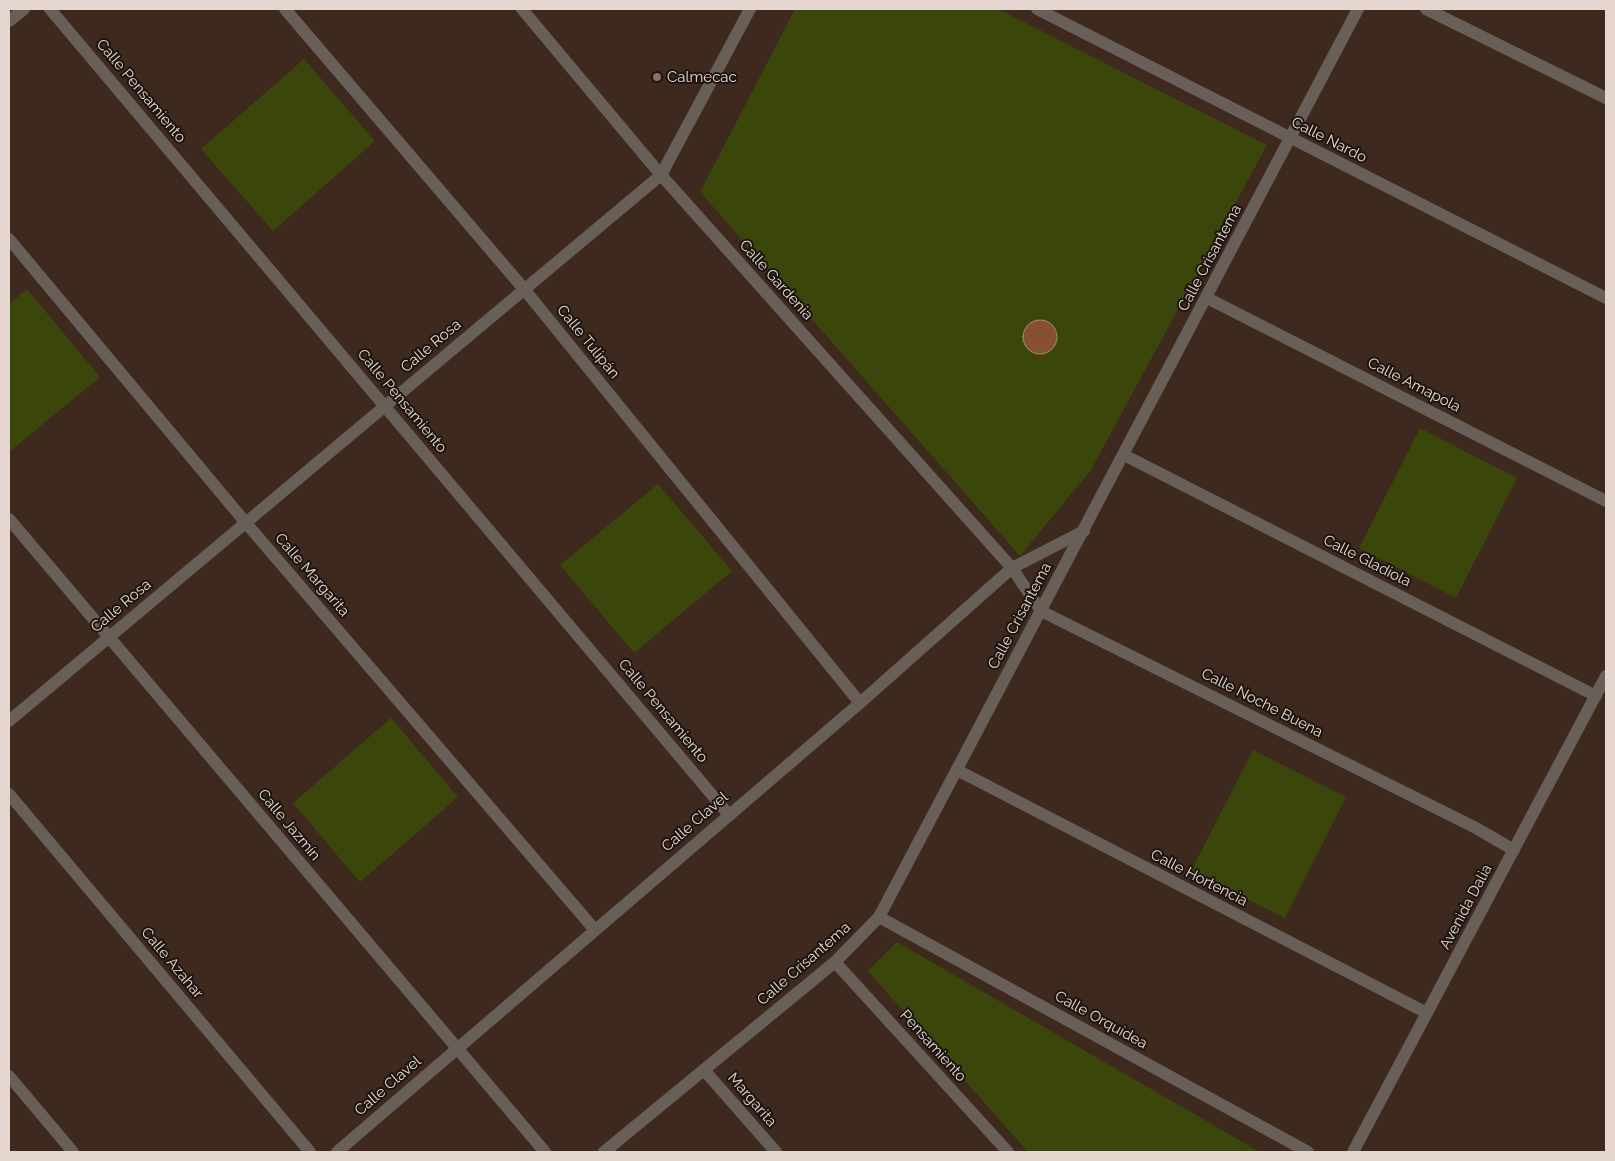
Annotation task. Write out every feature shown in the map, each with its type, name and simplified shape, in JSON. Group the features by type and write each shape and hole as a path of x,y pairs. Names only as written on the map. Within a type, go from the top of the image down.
{"street":[{"path":"9,22 24,9"},
{"name":"Calle Pensamiento","path":"50,9 729,815"},
{"name":"Calle Tulipán","path":"285,9 524,289 860,702"},
{"name":"Calle Gardenia","path":"522,9 661,175 1012,568"},
{"name":"Calle Rosa","path":"9,721 661,175 750,9"},
{"name":"Calle Nardo","path":"1037,9 1606,298"},
{"name":"Calle Crisantema","path":"604,1152 835,962 879,917 1358,9"},
{"path":"1426,9 1606,98"},
{"name":"Calle Margarita","path":"9,239 246,523 595,930"},
{"name":"Calle Amapola","path":"1207,298 1606,501"},
{"name":"Calle Gladiola","path":"1124,455 1596,696"},
{"name":"Calle Jazmín","path":"9,519 545,1152"},
{"name":"Calle Clavel","path":"336,1152 860,702 1012,568 1084,531"},
{"name":"Calle Noche Buena","path":"1012,568 1041,611 1476,828 1514,850"},
{"name":"Avenida Dalia","path":"1354,1152 1606,676"},
{"name":"Calle Hortencia","path":"957,770 1427,1014"},
{"name":"Calle Azahar","path":"9,794 310,1152"},
{"name":"Calle Orquídea","path":"879,917 1308,1152"},
{"name":"Pensamiento","path":"835,962 1008,1152"},
{"name":"Margarita","path":"704,1070 776,1152"},
{"path":"9,1076 73,1152"}],"green space":[{"path":"795,9 998,9 1267,145 1091,470 1020,556 700,192"},
{"path":"304,59 375,141 273,231 201,149"},
{"path":"27,289 100,377 9,452 9,304"},
{"path":"1420,428 1517,478 1456,598 1359,548"},
{"path":"658,484 732,571 634,653 560,565"},
{"path":"391,718 458,797 360,882 293,803"},
{"path":"1253,750 1346,797 1285,918 1191,871"},
{"path":"897,942 1260,1152 1028,1152 868,971"}],"building":[{"path":"1040,320 1052,325 1057,337 1052,349 1040,354 1028,349 1023,337 1028,325"}],"place":[{"name":"Calmecac","path":"657,77"}]}
